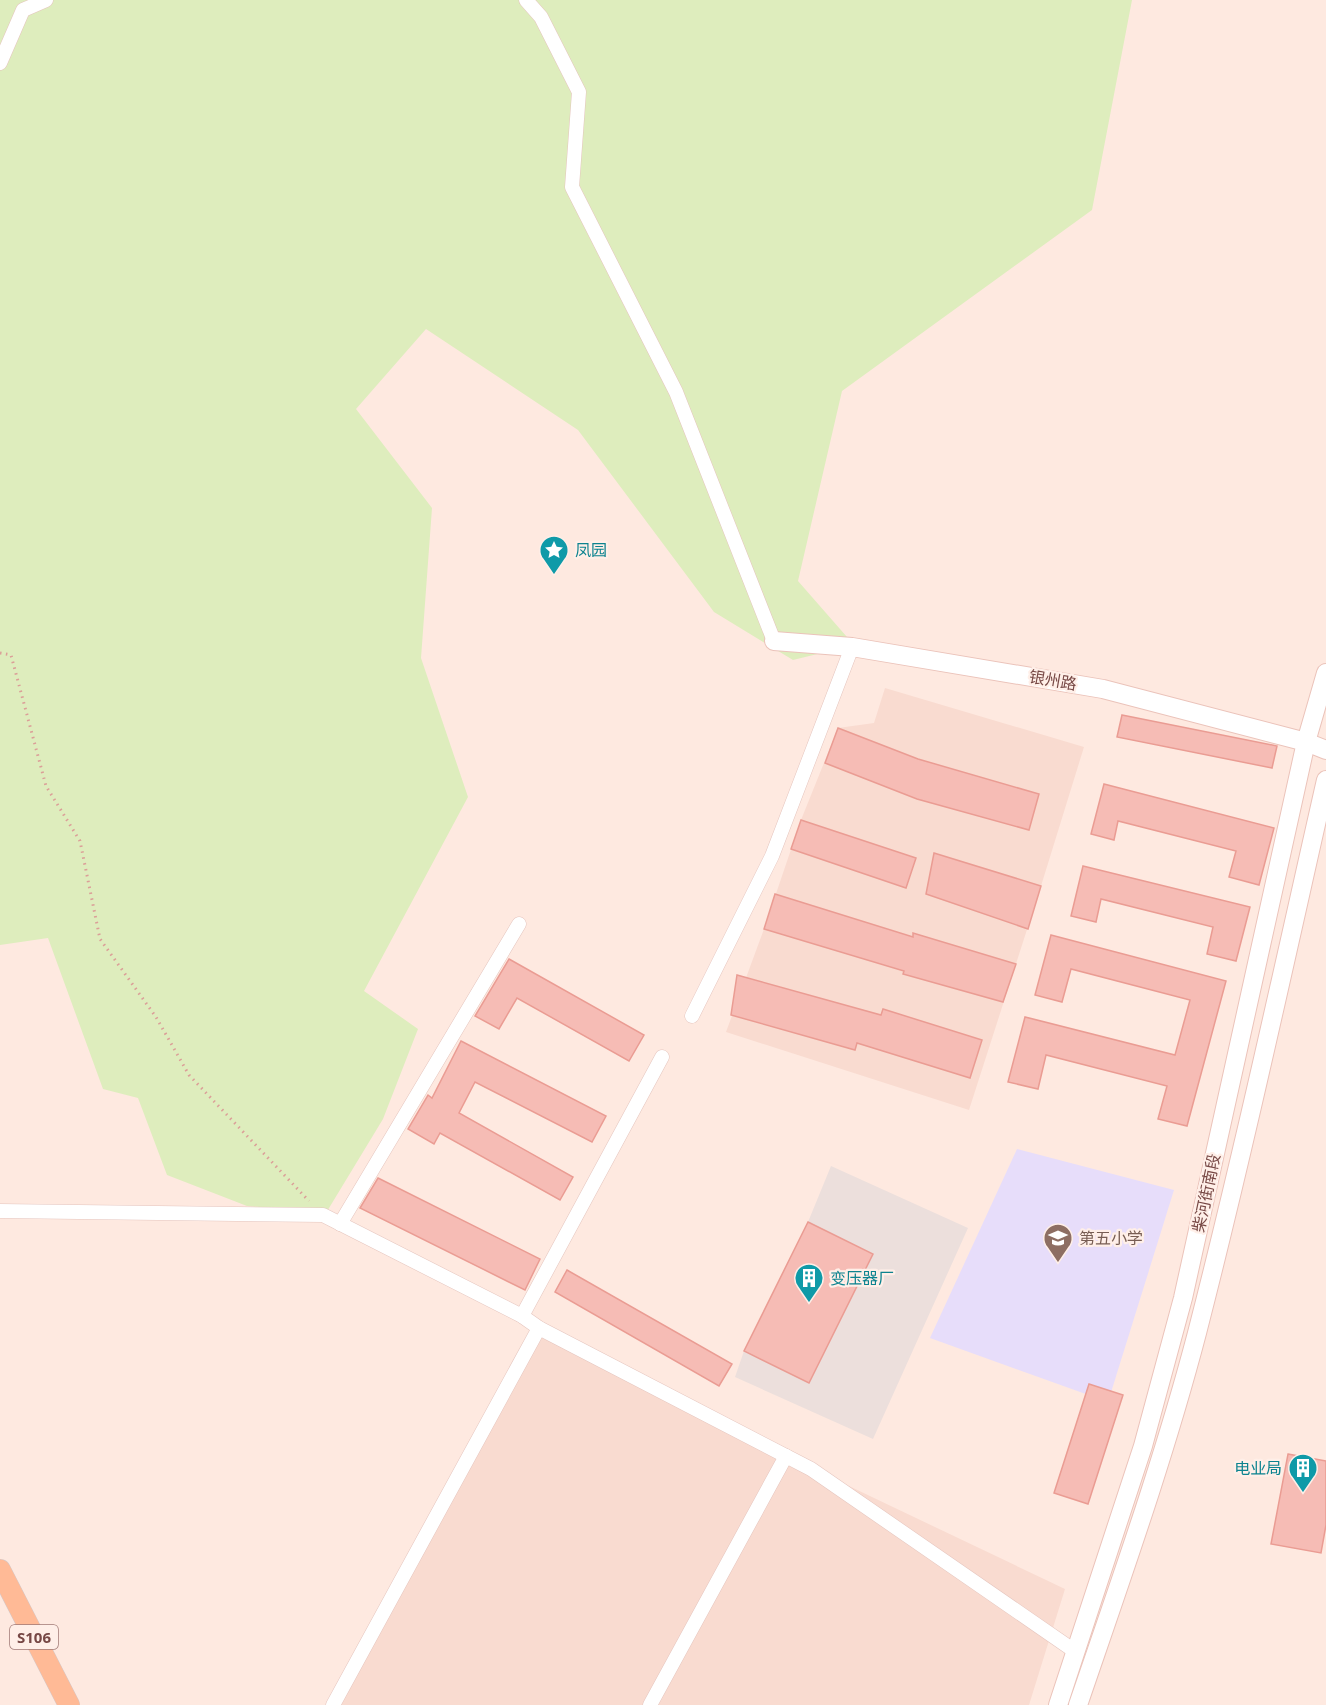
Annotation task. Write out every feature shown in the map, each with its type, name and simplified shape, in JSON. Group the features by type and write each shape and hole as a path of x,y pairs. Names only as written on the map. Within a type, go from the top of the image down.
{"main road":[{"name":"银州路","path":"774,641 852,647 1103,689 1306,742 1326,750"},
{"name":"柴河街南段","path":"1058,1705 1143,1446 1183,1298 1306,742 1326,673"},
{"name":"柴河街南段","path":"1078,1705 1158,1465 1196,1336 1231,1195 1326,780"},
{"name":"S106","path":"0,1570 69,1705"}],"street":[{"path":"0,63 23,10 46,0"},
{"path":"526,0 541,17 579,92 572,187 676,392 774,641"},
{"path":"692,1016 772,856 852,647"},
{"path":"340,1224 519,924"},
{"path":"522,1316 662,1057"},
{"path":"0,1211 323,1215 522,1316 539,1328 811,1468 1076,1652"},
{"path":"333,1705 539,1328"},
{"path":"650,1705 786,1456"}],"path":[{"path":"0,653 11,655 45,786 80,841 100,939 156,1017 189,1075 323,1215"}],"shaded area":[{"path":"885,688 1084,747 969,1110 726,1032 801,820 838,728 874,723"},
{"name":"第五小学","path":"1017,1149 1174,1190 1108,1402 930,1338"},
{"path":"831,1166 968,1228 873,1439 735,1377 744,1351 808,1222"},
{"path":"539,1328 786,1456 1065,1589 1029,1705 332,1705"}],"green space":[{"path":"0,0 1132,0 1092,210 842,391 798,581 854,645 793,660 714,612 578,430 426,329 356,409 432,508 421,658 468,797 364,991 418,1029 383,1119 326,1213 247,1206 167,1175 138,1098 103,1089 48,938 0,945"}],"building":[{"path":"1122,715 1277,746 1272,768 1117,737"},
{"path":"838,728 918,759 1039,794 1029,830 917,799 825,763"},
{"path":"1104,784 1274,828 1259,885 1229,877 1236,851 1118,821 1114,840 1091,834"},
{"path":"801,820 916,858 906,888 791,849"},
{"path":"934,853 1041,886 1028,929 926,894"},
{"path":"1083,866 1250,907 1236,961 1207,954 1213,927 1101,899 1096,922 1071,916"},
{"path":"775,894 913,937 913,933 1016,964 1003,1002 903,974 904,971 764,929"},
{"path":"1051,935 1226,981 1187,1126 1158,1119 1167,1086 1046,1055 1038,1089 1008,1082 1025,1017 1175,1055 1190,1000 1071,969 1062,1002 1035,995"},
{"path":"509,959 644,1035 629,1061 517,998 499,1029 475,1016"},
{"path":"737,975 881,1015 883,1009 982,1040 970,1078 857,1043 855,1050 731,1015"},
{"path":"461,1041 606,1116 592,1142 475,1082 459,1113 573,1177 560,1200 440,1133 434,1144 408,1129 428,1095 432,1098"},
{"path":"378,1178 540,1259 525,1290 360,1208"},
{"name":"变压器厂","path":"808,1222 873,1254 809,1383 744,1351"},
{"path":"567,1270 732,1364 719,1386 555,1292"},
{"path":"1089,1384 1123,1395 1088,1504 1054,1493"},
{"name":"电业局","path":"1288,1454 1326,1461 1326,1525 1321,1553 1271,1544"}],"place":[{"name":"凤园","path":"554,576"},
{"name":"第五小学","path":"1058,1264"},
{"name":"变压器厂","path":"809,1304"},
{"name":"电业局","path":"1303,1494"}]}
